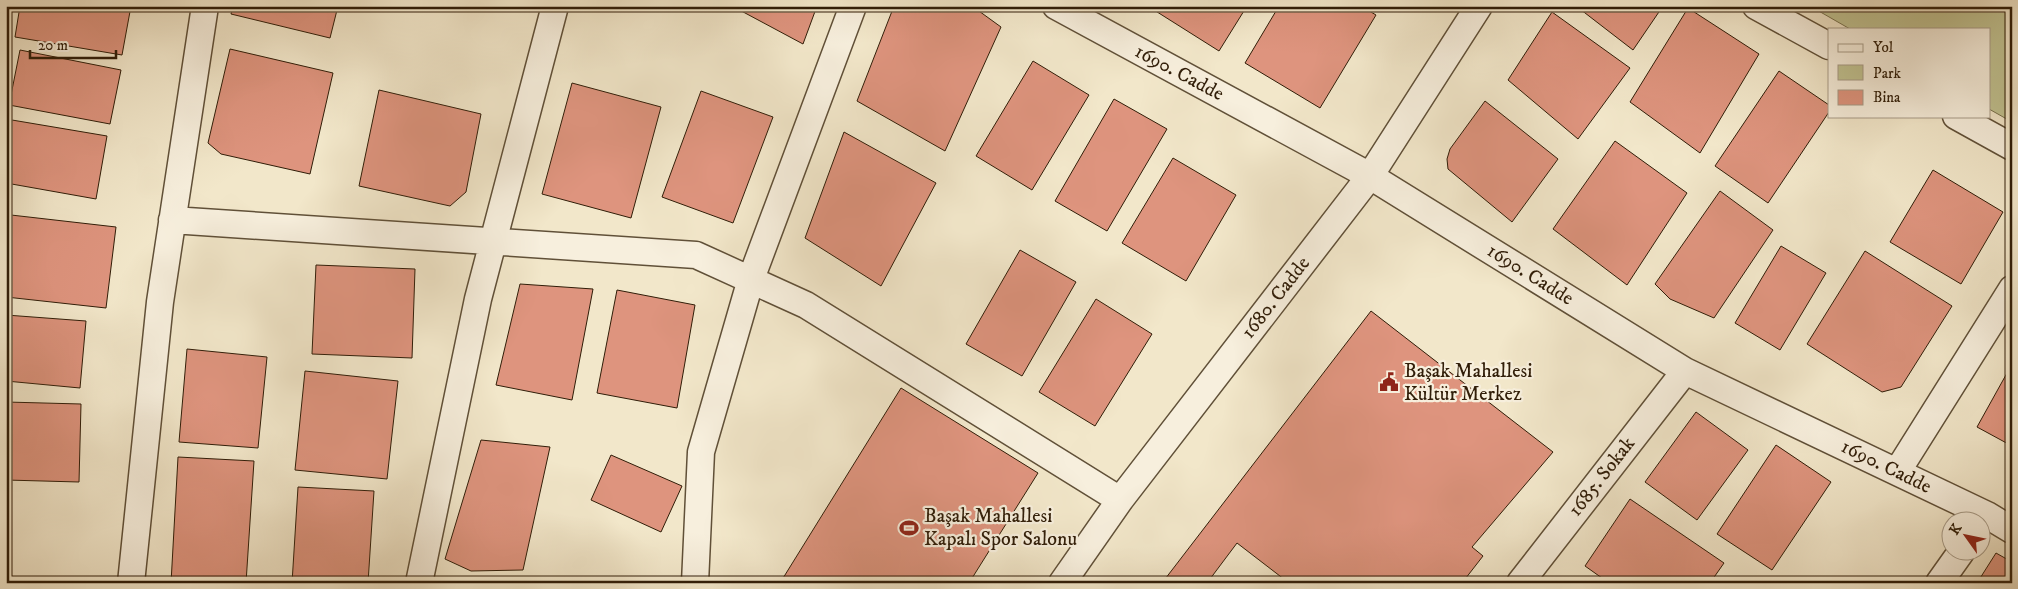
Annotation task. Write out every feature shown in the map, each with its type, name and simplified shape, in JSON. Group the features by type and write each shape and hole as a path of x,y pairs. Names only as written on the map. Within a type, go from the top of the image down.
{"street":[{"path":"131,583 160,302 205,6"},
{"path":"419,583 478,299 555,6"},
{"path":"695,583 701,452 751,279 853,6"},
{"name":"1690. Cadde","path":"1056,6 1370,176 1684,371 1897,472 1970,512"},
{"name":"1680. Cadde","path":"1062,583 1120,500 1370,176 1479,6"},
{"path":"1756,6 1828,45"},
{"path":"1960,118 2012,147"},
{"path":"172,220 696,255 806,304 1120,500"},
{"path":"1897,472 2012,289"},
{"name":"1685. Sokak","path":"1520,583 1684,371"},
{"name":"1690. Cadde","path":"1990,522 2012,530"},
{"path":"1939,583 1954,562"}],"green space":[{"path":"1810,6 2012,6 2012,122 1990,110 1990,28 1848,28"}],"building":[{"path":"20,6 131,6 122,55 15,37"},
{"path":"233,6 338,6 330,38 231,14"},
{"path":"732,6 817,6 803,44"},
{"path":"894,6 972,6 1001,27 945,151 857,101"},
{"path":"1156,6 1247,6 1219,51 1154,10"},
{"path":"1279,6 1361,6 1376,15 1320,108 1245,63"},
{"path":"1576,6 1663,6 1633,50"},
{"path":"1688,8 1759,54 1700,153 1630,102"},
{"path":"1552,12 1630,68 1578,139 1508,80"},
{"path":"230,49 333,73 310,174 221,154 208,143"},
{"path":"20,50 121,70 110,124 9,105"},
{"path":"1033,61 1089,95 1032,190 976,156"},
{"path":"1779,71 1828,104 1828,113 1768,203 1715,166"},
{"path":"572,83 661,107 631,218 542,194"},
{"path":"379,90 481,114 466,192 450,206 359,186"},
{"path":"701,91 773,117 733,223 662,197"},
{"path":"1114,99 1167,129 1107,231 1055,201"},
{"path":"1485,101 1558,159 1512,222 1448,169 1447,159 1450,149"},
{"path":"12,120 107,136 96,199 6,183 6,150"},
{"path":"844,132 936,183 881,286 805,238"},
{"path":"1615,141 1687,193 1627,285 1553,229"},
{"path":"1173,158 1236,195 1186,281 1122,243"},
{"path":"1933,170 2003,212 1961,284 1890,242"},
{"path":"1720,191 1773,230 1714,318 1670,299 1655,284"},
{"path":"11,215 116,227 106,308 6,297 6,254"},
{"path":"1781,246 1826,273 1780,350 1735,323"},
{"path":"1020,250 1076,282 1022,376 966,344"},
{"path":"1865,251 1952,306 1901,387 1882,392 1807,344"},
{"path":"316,265 415,269 412,358 312,354"},
{"path":"520,284 593,289 572,400 496,385"},
{"path":"617,290 695,305 677,408 597,393"},
{"path":"1096,299 1152,334 1095,426 1039,392"},
{"name":"Başak Mahallesi Kültür Merkez","path":"1371,311 1553,452 1472,547 1483,556 1462,583 1289,583 1237,543 1207,583 1162,583"},
{"path":"6,315 86,321 80,388 6,381"},
{"path":"187,349 267,357 258,448 179,442"},
{"path":"2012,364 2012,446 1977,427"},
{"path":"305,371 398,381 387,479 295,470"},
{"name":"Başak Mahallesi Kapalı Spor Salonu","path":"901,388 1038,473 969,583 780,583"},
{"path":"6,402 81,404 79,482 6,480"},
{"path":"1696,412 1748,450 1697,520 1645,482"},
{"path":"481,440 550,447 523,570 471,571 445,559"},
{"path":"1776,445 1831,482 1772,570 1717,534"},
{"path":"611,455 682,486 661,532 591,500"},
{"path":"178,457 254,461 246,583 171,583"},
{"path":"298,487 374,491 368,583 292,583"},
{"path":"1630,499 1724,563 1710,583 1609,583 1585,566"},
{"path":"1996,553 2012,562 2012,583 1977,583"},
{"path":"578,581 664,582 664,583 578,583"}],"place":[{"name":"Başak Mahallesi Kültür Merkez","path":"1389,382"},
{"name":"Başak Mahallesi Kapalı Spor Salonu","path":"909,528"}]}
